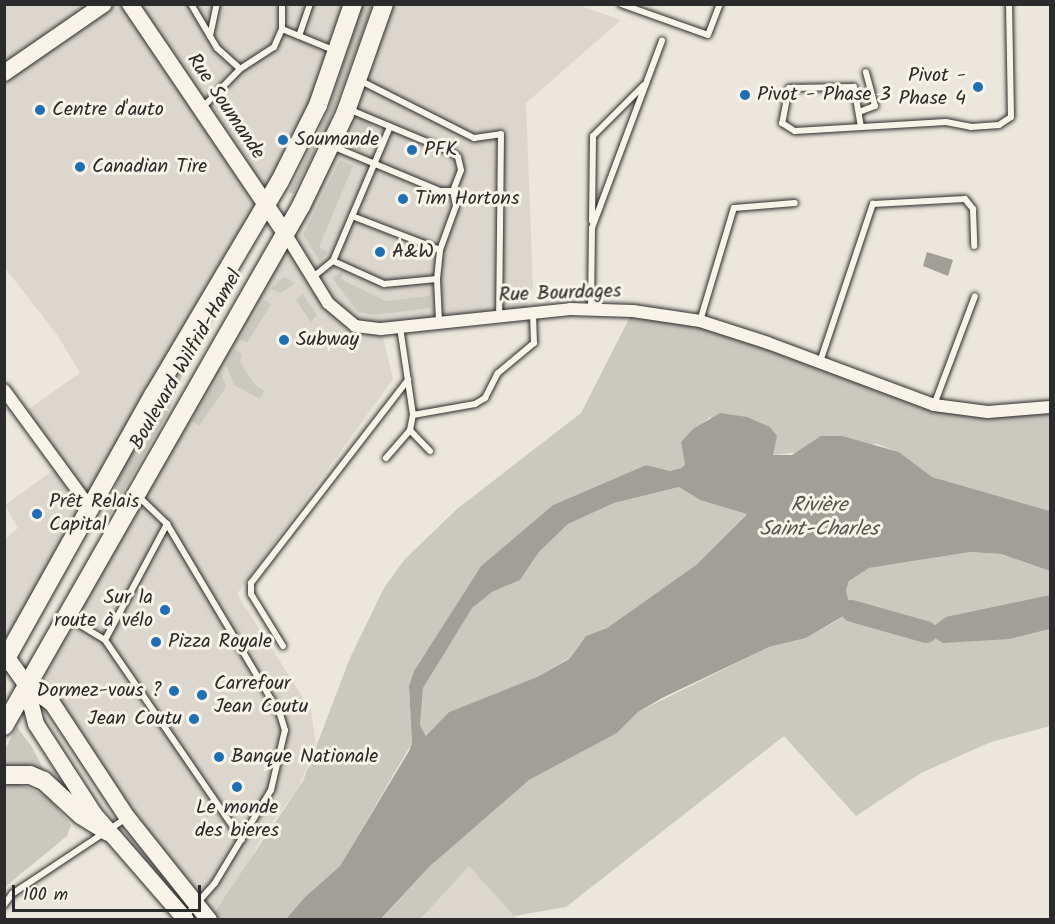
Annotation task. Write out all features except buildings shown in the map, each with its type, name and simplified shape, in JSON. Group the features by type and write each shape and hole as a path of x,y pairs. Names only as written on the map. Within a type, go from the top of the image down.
{"main road":[{"path":"4,72 104,4"},
{"name":"Rue Soumande","path":"130,4 285,233"},
{"name":"Boulevard Wilfrid-Hamel","path":"6,657 267,205 318,105 353,4"},
{"name":"Boulevard Wilfrid-Hamel","path":"4,726 285,233 331,146 358,80 384,4"},
{"path":"6,657 26,686 36,724 108,832 185,919"},
{"path":"26,686 52,703 127,817 209,920"},
{"path":"4,775 30,775 44,780 81,815 108,832"}],"street":[{"name":"Rue Bourdages","path":"285,233 312,278 341,317 355,326 400,327 532,312 591,309 633,310 700,321 820,362 934,405 988,412 1050,407"},
{"path":"4,390 91,508"}],"lane":[{"path":"190,4 210,36 240,69"},
{"path":"210,36 217,4"},
{"path":"201,108 240,69 273,47 282,29 282,4"},
{"path":"621,4 708,35 720,4"},
{"path":"861,127 854,87 789,88 782,123 795,131 946,122 971,127 999,125 1011,117 1009,4"},
{"path":"299,36 308,6"},
{"path":"282,29 337,52"},
{"path":"592,228 662,41"},
{"path":"859,112 875,106 866,72"},
{"path":"358,80 474,138 501,134 499,316"},
{"path":"591,309 593,136 647,81"},
{"path":"347,109 458,156 461,170 453,191 456,206 440,250 437,279 440,322"},
{"path":"312,278 333,261 390,127"},
{"path":"331,146 440,191 453,191"},
{"path":"820,362 873,204 965,199 973,209 974,246"},
{"path":"700,321 734,208 795,203"},
{"path":"352,216 440,250"},
{"path":"333,261 384,284 437,279"},
{"path":"934,405 975,296"},
{"path":"413,415 475,404 485,398 498,373 534,343 532,312"},
{"path":"386,458 410,430 413,415 400,327"},
{"path":"283,646 251,594 251,583 408,380"},
{"path":"410,430 430,451"},
{"path":"137,495 167,524 280,714 285,730 271,790 242,840 198,906 185,919"},
{"path":"105,640 167,524"},
{"path":"67,617 105,640 242,840"},
{"path":"4,905 12,894 108,832 127,817"}],"shaded area":[{"path":"5,5 353,5 318,105 5,662 5,539 18,528 5,505 59,466 22,414 80,373 58,336 5,268"},
{"path":"362,5 372,5 359,43 326,130 293,194 289,192 329,109"},
{"path":"384,5 578,5 621,20 526,103 533,287 525,313 381,329 393,379 237,594 311,710 316,745 298,789 267,829 236,883 208,918 52,703 26,685 285,233"},
{"path":"358,117 372,123 360,151 346,145"},
{"path":"340,160 353,166 319,247 328,252 320,261 303,235"},
{"path":"343,271 341,279 386,301 430,296 431,308 375,315 358,312 332,278"},
{"path":"284,277 295,283 281,293 270,289"},
{"path":"303,294 317,315 311,322 296,300"},
{"path":"264,300 271,304 247,343 240,339"},
{"path":"633,311 677,317 934,405 1050,407 1050,511 932,477 899,452 877,444 773,455 774,449 710,417 681,442 685,465 681,468 670,471 646,465 553,505 481,566 414,671 409,686 412,743 340,866 305,897 286,919 209,920 303,781 350,658 384,588 405,559 457,509 581,413"},
{"path":"235,349 242,354 240,362 255,385 264,391 260,399 234,385 226,365"},
{"path":"178,371 183,373 167,415 108,518 104,516 123,467"},
{"path":"221,373 226,387 199,426 192,421"},
{"path":"679,487 700,500 747,513 696,565 607,628 586,636 569,658 537,677 449,712 427,737 420,725 423,688 471,608 492,592 520,580 539,552 568,524 614,503"},
{"path":"970,552 1000,554 1050,571 1050,595 991,610 1010,639 1050,629 1050,726 991,742 921,773 856,816 784,736 566,907 514,916 469,866 421,919 381,920 430,866 488,813 529,780 617,733 638,712 769,647 806,638 833,623 852,611 846,591 850,580 869,568"},
{"path":"17,727 32,747 48,778 5,769 4,751"},
{"path":"17,783 48,797 71,825 67,836 5,887 5,785"},
{"path":"469,865 518,919 421,920"}],"water":[{"path":"927,252 953,260 948,276 923,266"},
{"name":"Rivière Saint-Charles","path":"720,413 747,417 770,427 777,436 773,455 792,455 821,436 842,436 899,452 932,477 1050,511 1050,571 1001,554 970,552 869,568 849,581 846,591 852,611 806,638 769,647 664,697 638,712 617,733 529,780 430,866 381,919 286,919 305,897 340,866 409,751 412,743 409,686 414,671 481,566 553,505 646,465 670,471 681,468 685,465 681,442 693,429","holes":["679,487 700,500 747,514 696,565 607,628 586,636 569,659 537,677 449,712 426,736 420,725 423,688 472,608 492,592 520,580 539,552 568,524 614,503"]},
{"path":"1050,595 1050,629 1010,639 943,643 926,632 946,617"}],"waterway":[{"path":"852,611 926,632"}],"place":[{"name":"Pivot - Phase 4","path":"978,87"},
{"name":"Pivot - Phase 3","path":"745,95"},
{"name":"Centre d'auto","path":"40,110"},
{"name":"Soumande","path":"283,140"},
{"name":"PFK","path":"412,150"},
{"name":"Canadian Tire","path":"80,167"},
{"name":"Tim Hortons","path":"403,199"},
{"name":"A&W","path":"380,252"},
{"name":"Subway","path":"284,340"},
{"name":"Prêt Relais Capital","path":"37,514"},
{"name":"Sur la route à vélo","path":"165,610"},
{"name":"Pizza Royale","path":"156,642"},
{"name":"Dormez-vous ?","path":"174,691"},
{"name":"Carrefour Jean Coutu","path":"202,695"},
{"name":"Jean Coutu","path":"194,719"},
{"name":"Banque Nationale","path":"219,757"},
{"name":"Le monde des bieres","path":"237,787"}]}
